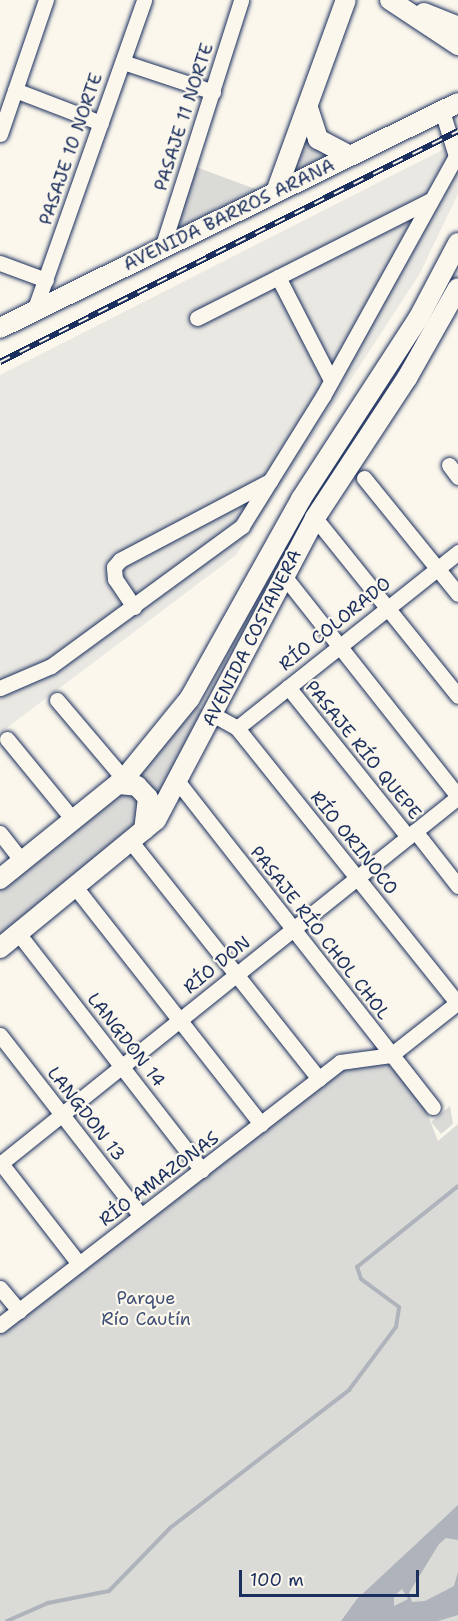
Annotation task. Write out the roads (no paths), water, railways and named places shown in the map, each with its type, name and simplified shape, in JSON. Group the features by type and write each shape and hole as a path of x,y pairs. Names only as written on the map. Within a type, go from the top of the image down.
{"main road":[{"path":"276,192 346,0"},
{"path":"390,0 458,45"},
{"path":"394,0 458,27"},
{"path":"308,105 309,124 318,140 350,156"},
{"name":"AVENIDA BARROS ARANA","path":"0,328 163,245 450,107"},
{"name":"AVENIDA COSTANERA","path":"0,879 122,781 190,698 301,499 417,319 458,243"},
{"name":"AVENIDA COSTANERA","path":"0,948 138,838 178,782 315,518 407,378 458,288"},
{"path":"122,781 137,786 148,798 138,838"}],"street":[{"path":"0,134 46,0"},
{"name":"PASAJE 10 NORTE","path":"34,311 144,0"},
{"name":"PASAJE 11 NORTE","path":"163,245 241,0"},
{"path":"123,62 213,92"},
{"path":"15,90 101,123"},
{"path":"0,688 51,666 229,538 271,480 331,380 432,200 457,147 450,107"},
{"path":"197,318 432,200"},
{"path":"0,263 46,280"},
{"path":"278,277 331,380"},
{"path":"364,478 458,594"},
{"path":"134,607 116,579 114,567 120,560 271,480"},
{"path":"315,518 458,696"},
{"name":"RÍO COLORADO","path":"237,728 458,552"},
{"path":"284,576 458,797"},
{"name":"PASAJE RÍO QUEPE","path":"288,687 411,834 458,886"},
{"path":"57,700 122,781"},
{"name":"RÍO ORINOCO","path":"214,714 237,728 458,1003"},
{"path":"7,739 74,821"},
{"name":"PASAJE RÍO CHOL CHOL","path":"178,782 433,1107"},
{"name":"RÍO DON","path":"0,1163 458,797"},
{"path":"0,833 22,861"},
{"path":"138,838 236,974 319,1079"},
{"path":"76,888 261,1124"},
{"name":"LANGDON 14","path":"18,933 202,1170"},
{"path":"391,1055 458,1003"},
{"name":"LANGDON 13","path":"0,1035 141,1216"},
{"name":"RÍO AMAZONAS","path":"0,1326 340,1062 391,1055"},
{"path":"0,1163 79,1264"},
{"path":"0,1287 18,1311"}],"waterway":[{"path":"7,1621 48,1603 109,1591 170,1528 349,1390 396,1327 399,1307 361,1279 357,1267 458,1186"}],"railway":[{"path":"0,362 458,131"}],"park label":[{"name":"Parque Río Cautín","path":"146,1309"}]}
